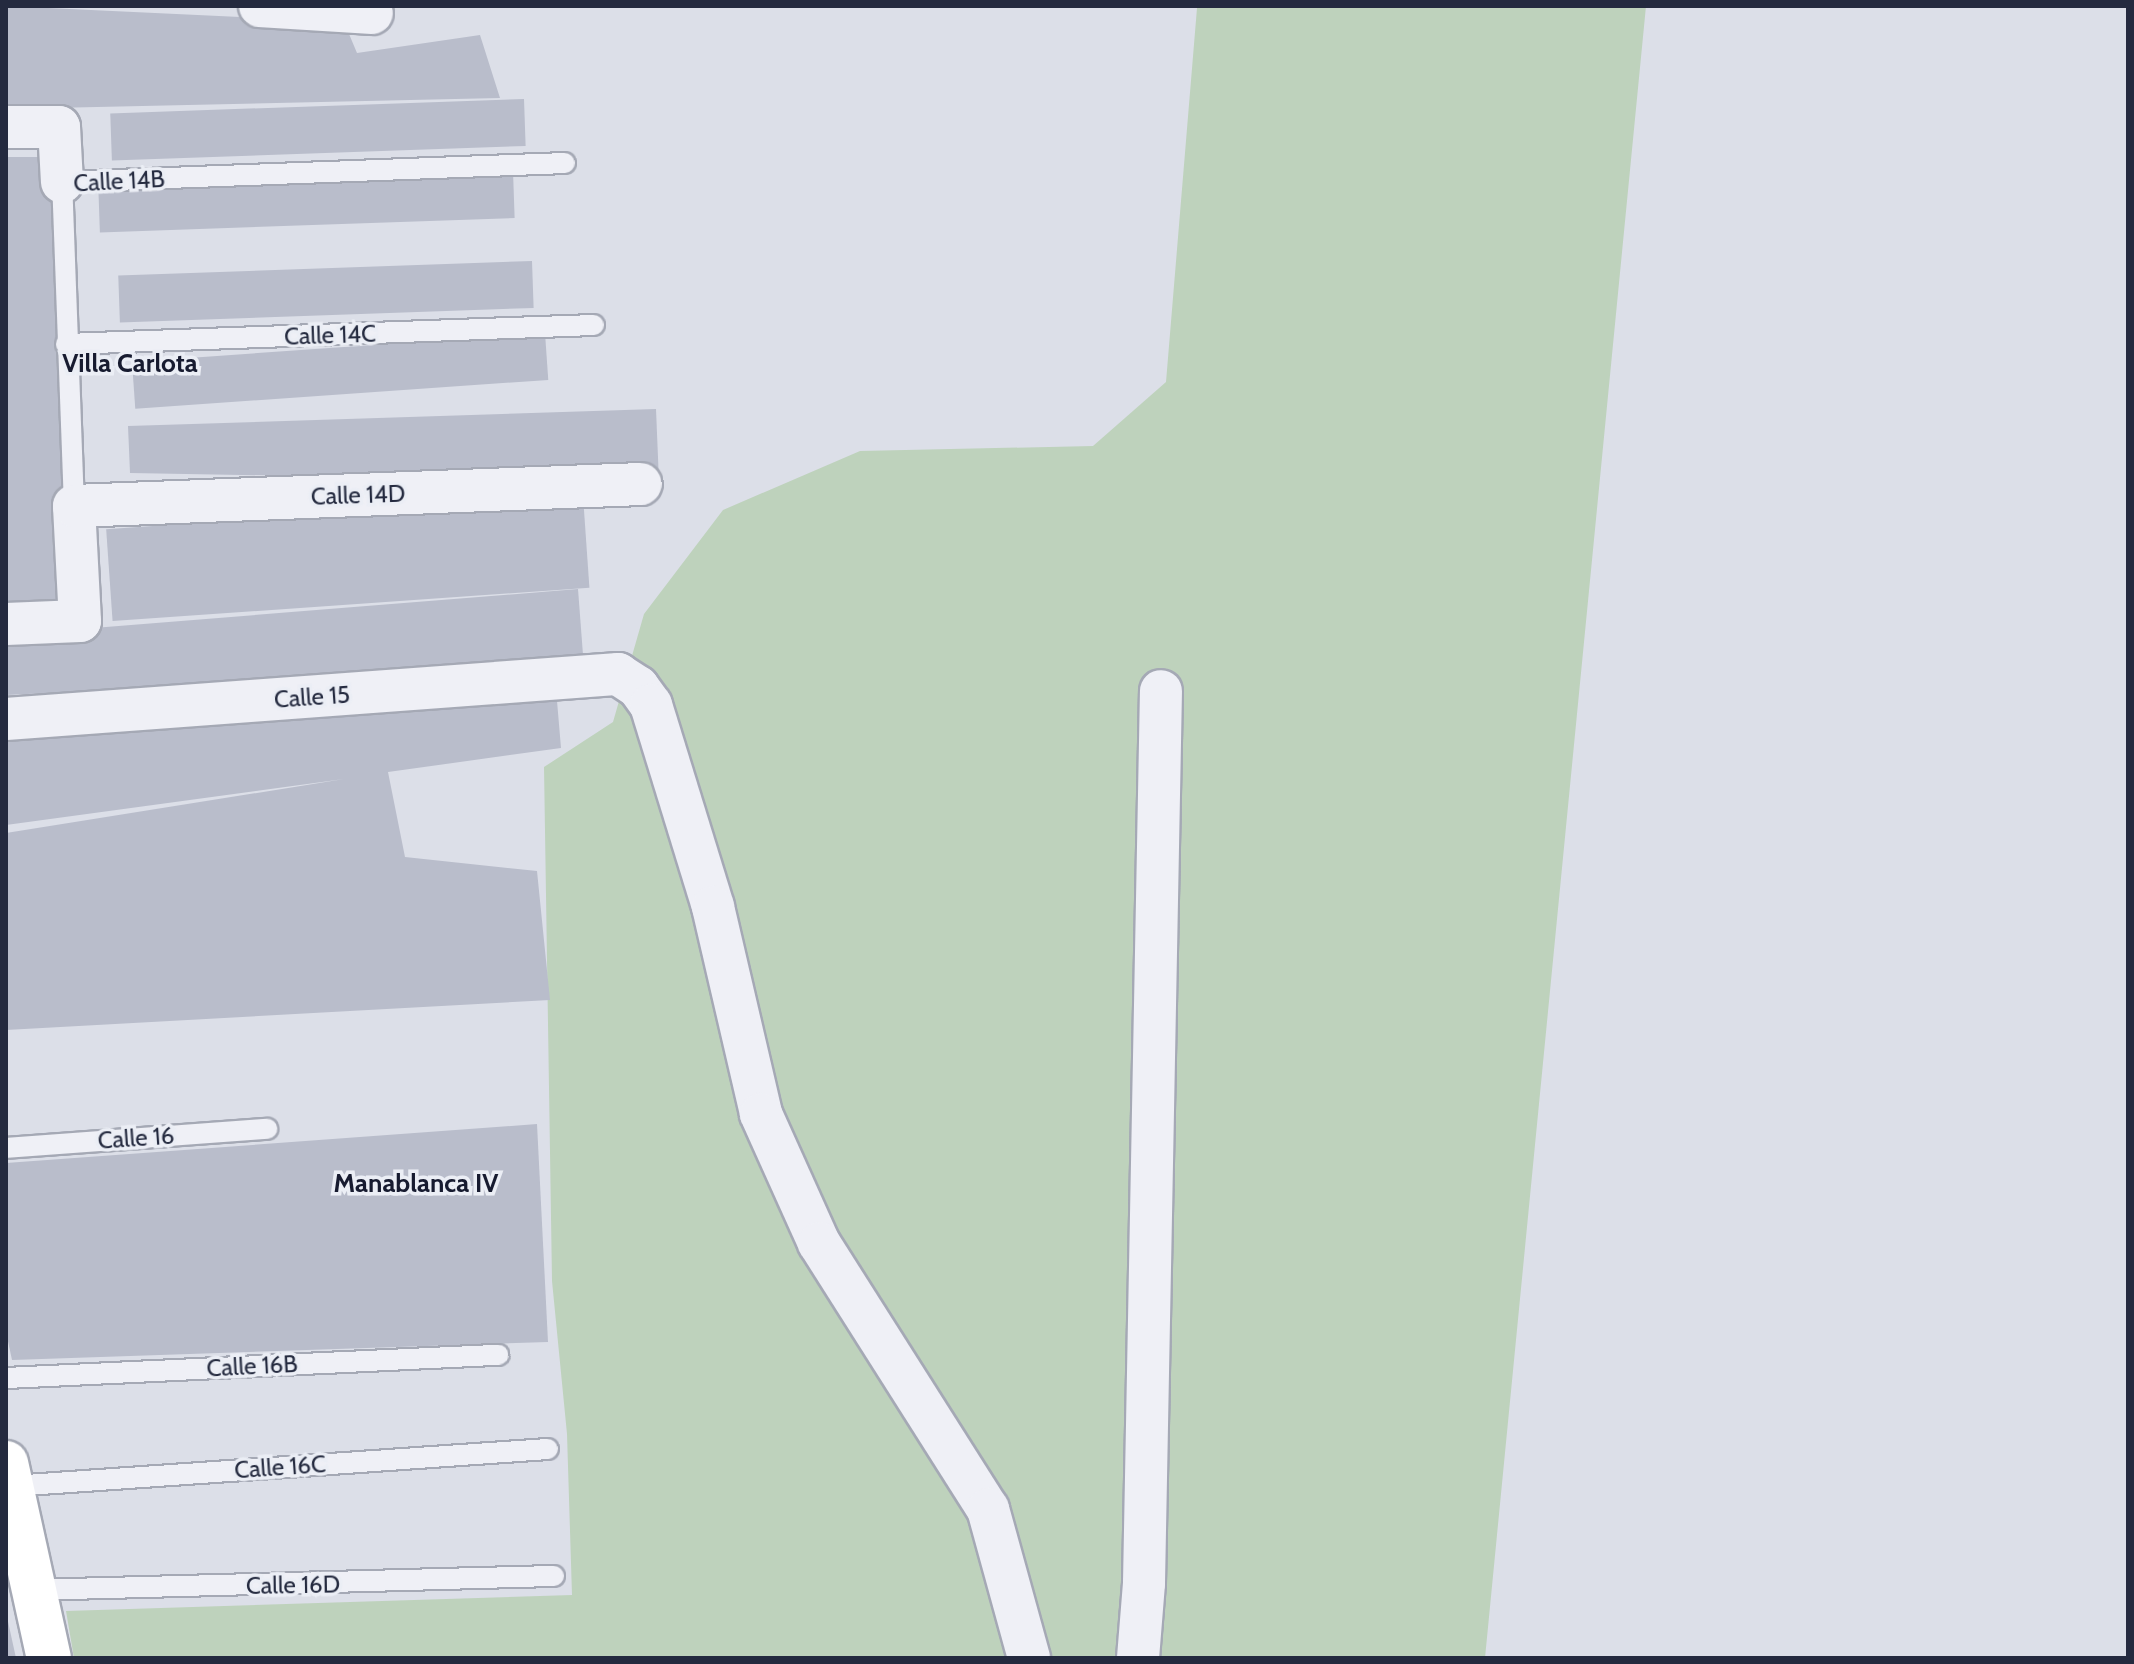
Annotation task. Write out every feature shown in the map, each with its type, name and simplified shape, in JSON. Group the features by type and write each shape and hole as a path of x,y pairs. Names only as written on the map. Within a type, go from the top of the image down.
{"street":[{"path":"260,6 372,13"},
{"path":"6,127 59,127 62,182"},
{"name":"Calle 14D","path":"74,506 641,484"},
{"name":"Calle 14B","path":"6,624 80,621 74,506"},
{"name":"Calle 15","path":"6,719 618,674 651,705 713,907 761,1114 819,1243 988,1509 1029,1658"},
{"path":"1138,1658 1145,1567 1161,691"},
{"path":"9,1475 49,1658"}],"lane":[{"name":"Calle 14B","path":"74,506 62,182 565,163"},
{"name":"Calle 14C","path":"66,344 594,325"},
{"name":"Calle 16","path":"6,1148 267,1129"},
{"name":"Calle 16B","path":"6,1378 498,1355"},
{"name":"Calle 16C","path":"9,1475 548,1449"},
{"name":"Calle 16D","path":"32,1590 554,1576"}],"green space":[{"path":"1192,6 1646,6 1485,1658 74,1658 66,1611 572,1595 567,1434 552,1281 544,767 613,722 644,614 723,510 860,451 1093,446 1166,382 1197,8"}],"building":[{"path":"6,6 344,22 357,53 480,35 500,98 6,109"},
{"path":"524,99 526,146 112,160 110,113"},
{"path":"6,157 52,157 66,610 6,607"},
{"path":"513,171 515,218 100,232 98,185"},
{"path":"532,261 534,308 120,322 118,275"},
{"path":"545,333 548,380 135,409 132,362"},
{"path":"656,409 659,482 130,473 128,426"},
{"path":"583,496 589,588 113,621 106,529"},
{"path":"578,589 584,668 6,695 6,635"},
{"path":"556,689 561,748 388,772 405,857 537,871 550,1000 6,1030 6,833 344,779 6,825 6,737"},
{"path":"537,1124 548,1342 12,1360 6,1332 6,1163"},
{"path":"7,1617 16,1658 6,1658"}],"district":[{"name":"Villa Carlota","path":"130,364"},
{"name":"Manablanca IV","path":"416,1184"}]}
